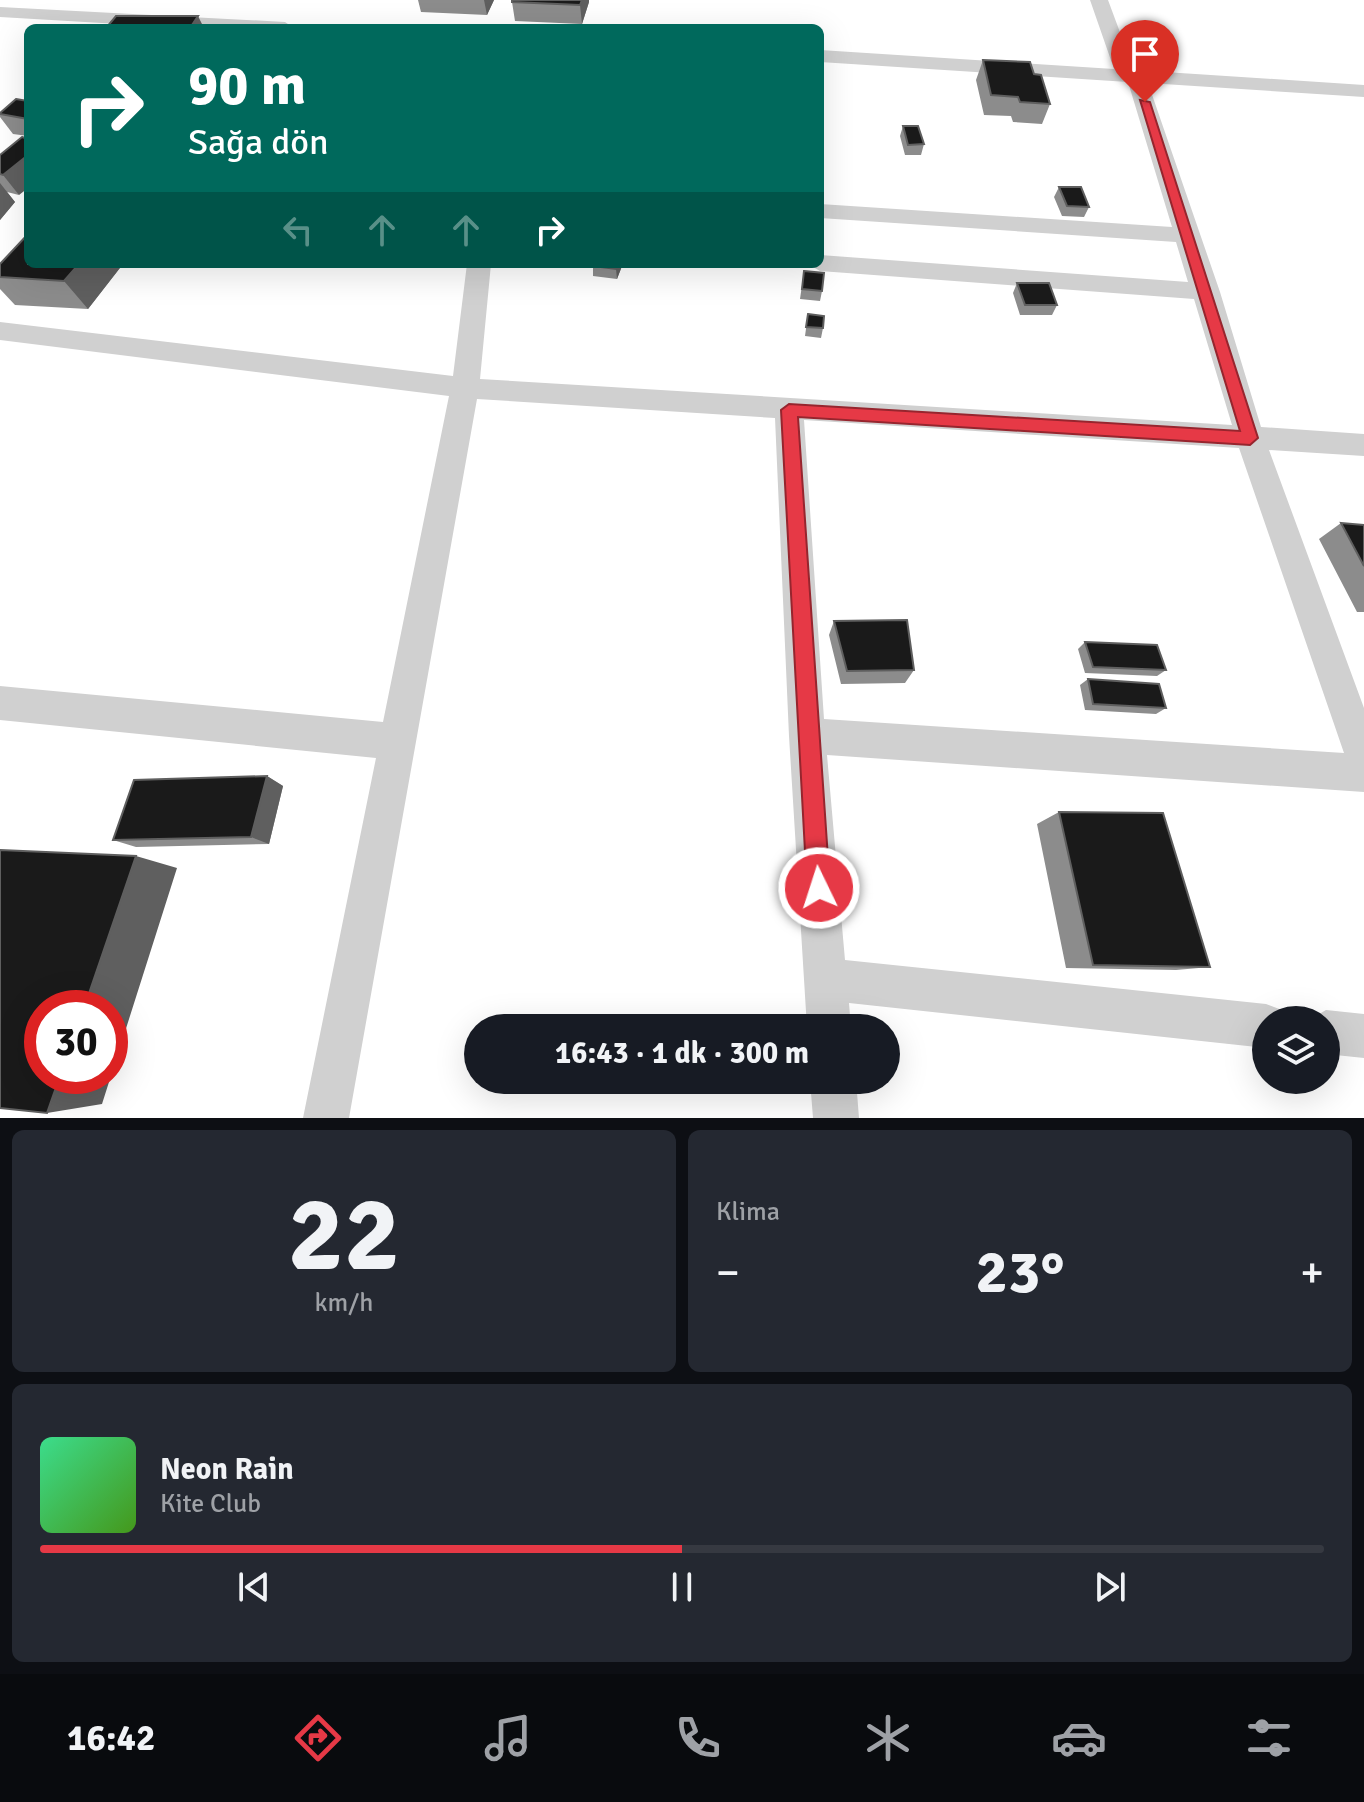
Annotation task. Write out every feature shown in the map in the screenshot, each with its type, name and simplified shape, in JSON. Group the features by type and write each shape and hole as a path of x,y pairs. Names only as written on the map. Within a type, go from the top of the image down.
{"street":[{"path":"132,20 154,0"},
{"path":"1099,0 1131,76 1207,292 1250,438 1364,758"},
{"path":"0,12 185,24"},
{"path":"824,56 1364,91"},
{"path":"824,211 1186,235"},
{"path":"824,263 1207,292"},
{"path":"326,1118 465,388 479,268"},
{"path":"0,331 465,388 1364,445"},
{"path":"789,410 807,736 828,1014"},
{"path":"0,703 400,742"},
{"path":"807,736 1364,773"},
{"path":"825,979 1252,1025"},
{"path":"1340,1033 1364,1036"},
{"path":"834,1094 836,1118"}],"building":[{"path":"512,0 582,0 580,5"},
{"path":"116,16 198,16 193,24 109,24"},
{"path":"983,60 1030,62 1034,74 1041,75 1050,104 1020,102 1018,97 991,95"},
{"path":"16,99 24,100 24,118 0,113"},
{"path":"903,126 918,126 924,144 908,145"},
{"path":"24,138 24,158 3,175 0,174 0,155"},
{"path":"1059,187 1081,187 1089,207 1067,206"},
{"path":"24,238 24,268 75,268 64,281 0,277 0,264"},
{"path":"804,271 824,273 822,291 802,289"},
{"path":"1017,283 1049,283 1057,305 1025,305"},
{"path":"808,314 824,316 823,328 806,327"},
{"path":"1341,523 1364,525 1364,566"},
{"path":"907,620 914,670 847,671 834,621"},
{"path":"1085,642 1157,645 1166,670 1093,667"},
{"path":"1088,679 1159,684 1166,708 1093,704"},
{"path":"267,776 251,837 113,840 134,780"},
{"path":"1059,812 1163,813 1210,967 1093,965"},
{"path":"0,850 136,856 90,990 24,990 24,1094 54,1094 47,1113 0,1108"}],"route":[{"path":"819,888 807,736 789,410 1250,438 1207,292 1145,102"}]}
